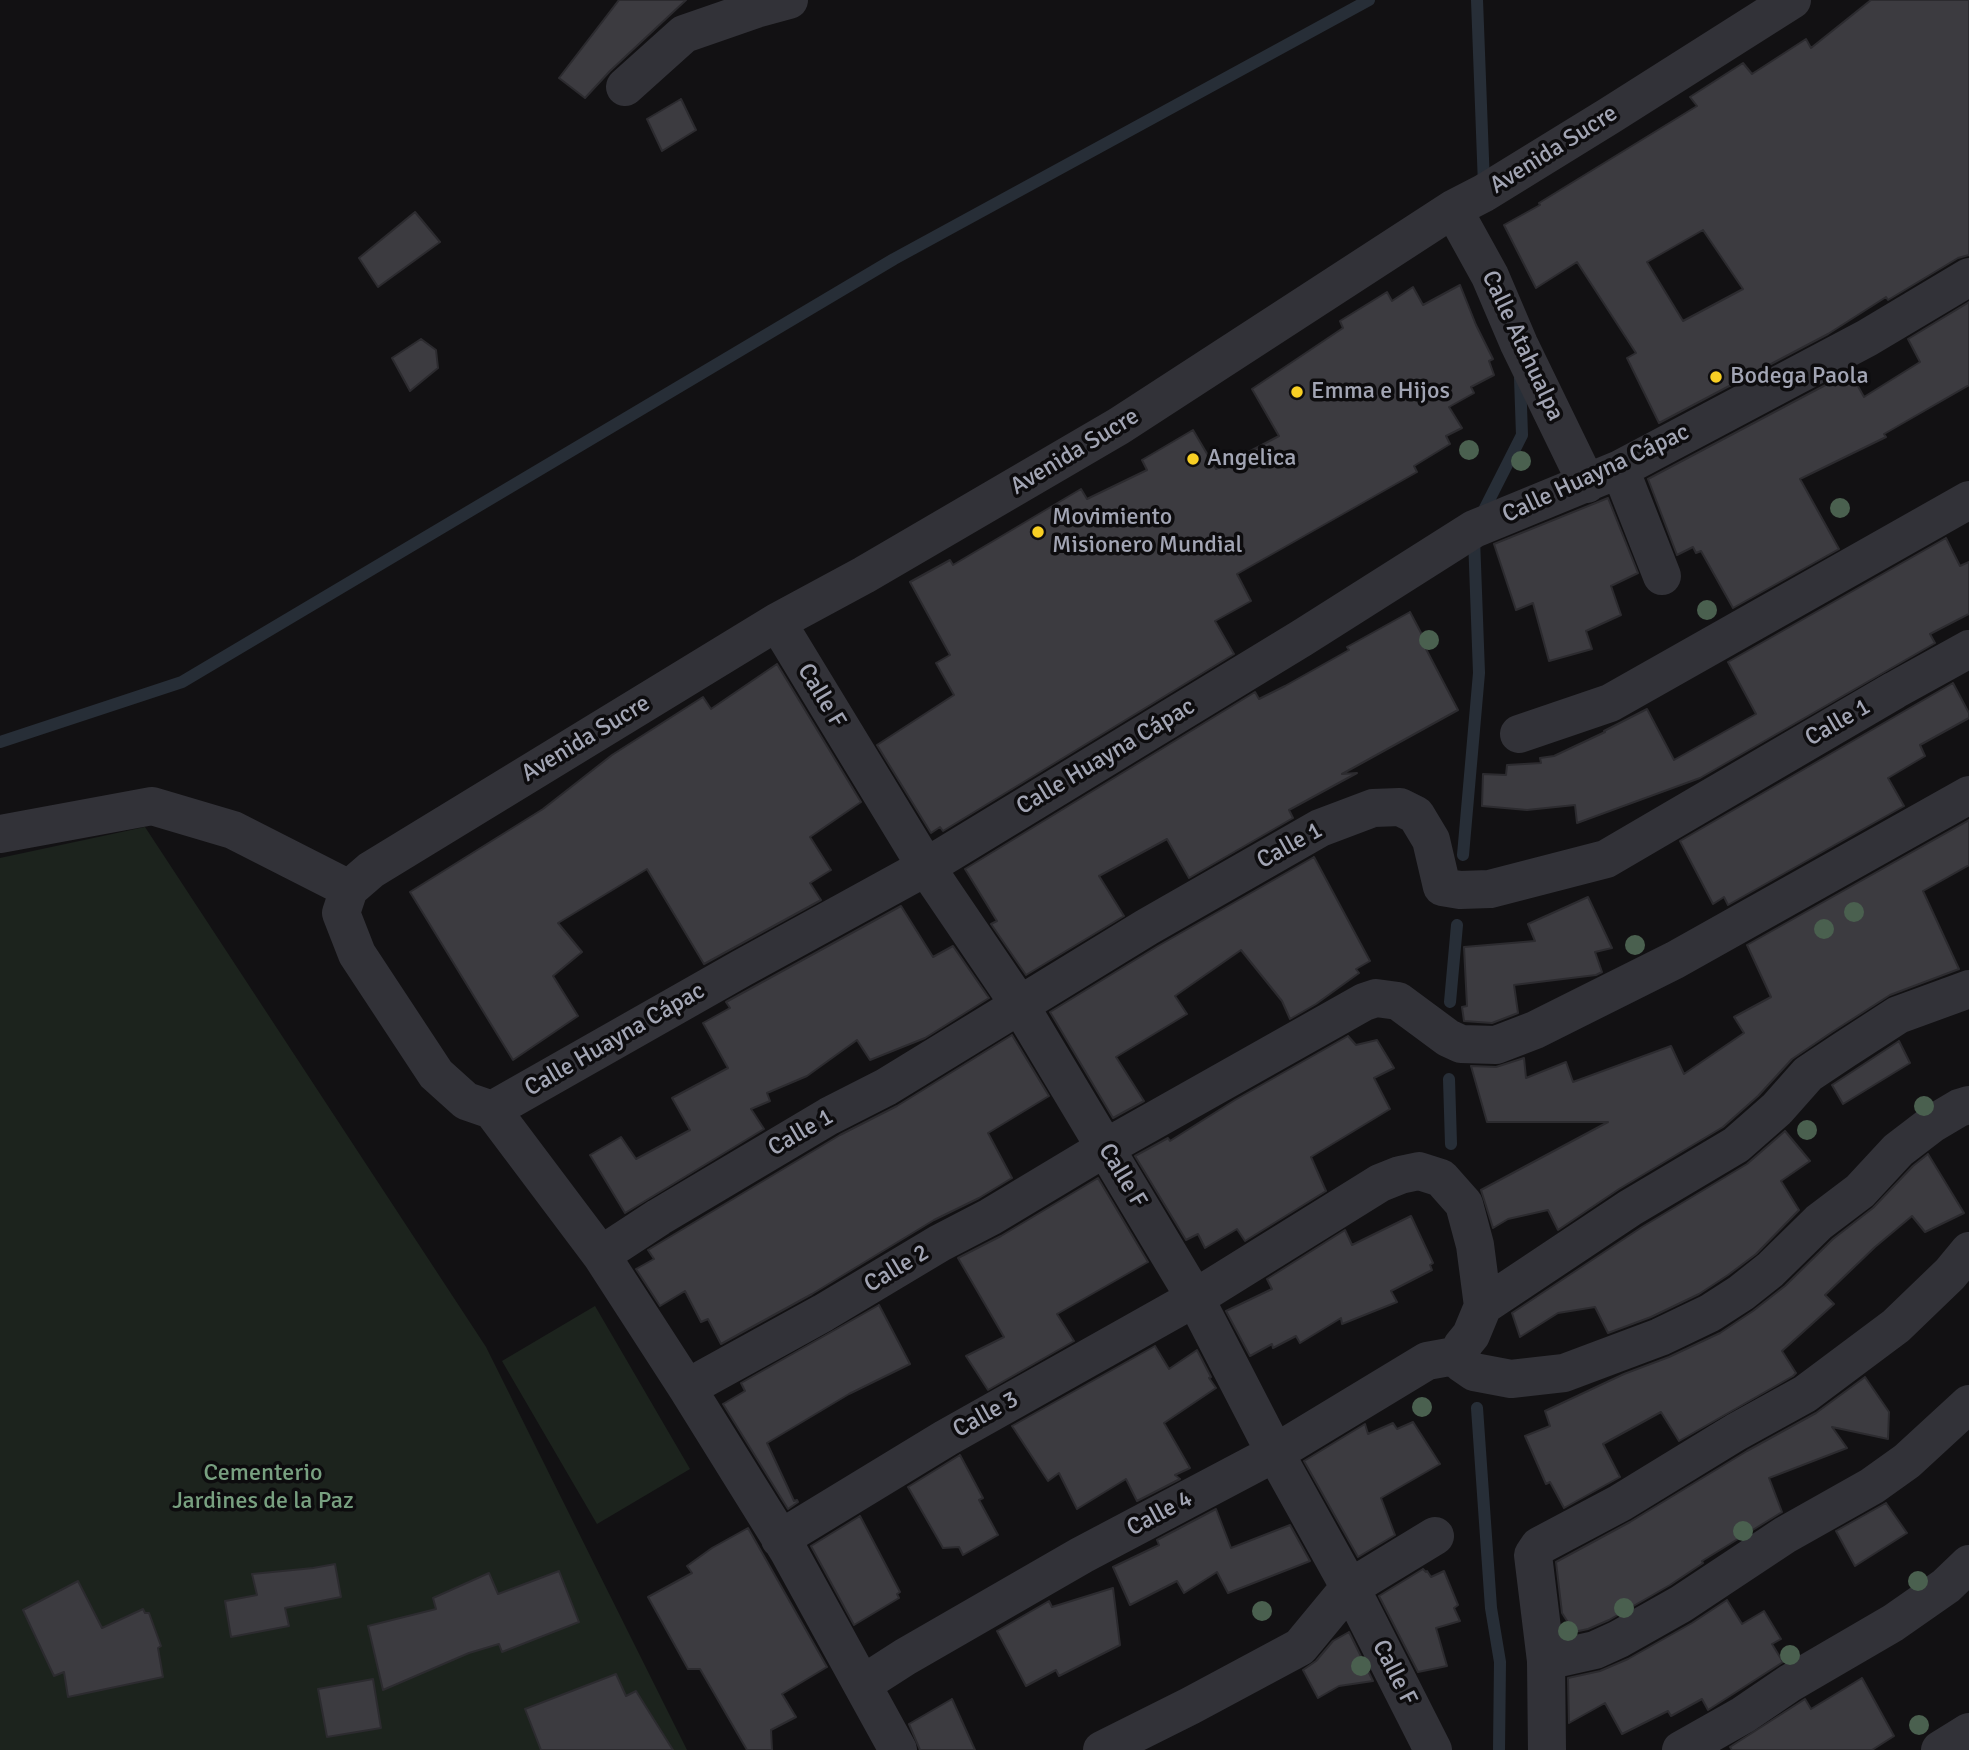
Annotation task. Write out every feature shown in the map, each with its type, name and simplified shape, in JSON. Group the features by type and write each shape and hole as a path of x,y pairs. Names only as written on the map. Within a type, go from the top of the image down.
{"street":[{"path":"625,87 684,34 789,0"},
{"name":"Avenida Sucre","path":"349,889 371,870 776,622 887,562 1119,426 1453,209 1609,117 1792,0"},
{"name":"Calle Atahualpa","path":"1453,209 1490,276 1519,344 1662,576"},
{"name":"Calle Huayna Cápac","path":"492,1110 926,867 1302,638 1474,529 1603,477 1867,338 1969,277"},
{"path":"1519,734 1610,703 1969,500"},
{"name":"Calle F","path":"776,622 926,867 1019,1004 1195,1298 1433,1750"},
{"name":"Calle 1","path":"601,1255 767,1152 951,1049 1019,1004 1147,927 1320,828 1373,807 1401,807 1416,814 1431,840 1442,887 1460,890 1490,889 1606,859 1969,649"},
{"name":"Calle 2","path":"687,1388 990,1217 1105,1147 1364,1002 1376,998 1398,1001 1448,1038 1461,1044 1496,1045 1535,1030 1675,960 1969,795"},
{"path":"0,834 152,806 233,830 349,889 341,913 357,954 436,1074 466,1101 492,1110 601,1255 780,1539 898,1750"},
{"path":"1966,1115 1932,1124 1898,1150 1860,1191 1819,1222 1770,1270 1741,1293 1660,1337 1564,1373 1511,1379 1493,1377 1466,1368 1461,1363 1462,1346 1471,1335 1483,1306 1630,1208 1736,1145 1777,1109 1808,1074 1835,1056 1898,1015 1969,989"},
{"name":"Calle 3","path":"780,1539 946,1438 1195,1298 1380,1183 1400,1175 1419,1171 1441,1178 1464,1204 1475,1245 1483,1306"},
{"path":"1547,1750 1546,1661 1533,1555 1539,1546 1620,1503 1736,1432 1805,1394 1896,1326 1950,1275 1969,1251"},
{"name":"Calle 4","path":"863,1684 1082,1555 1275,1453 1427,1361 1460,1355"},
{"path":"1546,1661 1595,1650 1681,1604 1786,1535 1899,1468 1969,1404"},
{"path":"1102,1750 1300,1647 1348,1589 1435,1536"},
{"path":"1681,1750 1893,1623 1946,1586 1969,1564"},
{"path":"1940,1750 1969,1732"}],"green space":[{"name":"Cementerio Jardines de la Paz","path":"145,827 486,1347 687,1750 0,1750 0,858"},
{"path":"595,1306 690,1469 597,1524 502,1361"}],"building":[{"path":"619,0 686,0 585,98 559,78"},
{"path":"1871,0 1969,0 1969,255 1958,258 1888,300 1886,297 1828,334 1659,423 1627,358 1636,353 1577,262 1536,288 1504,225 1697,106 1690,97 1743,63 1752,74 1806,39 1811,48","holes":["1703,230 1743,289 1683,321 1647,262"]},
{"path":"681,99 696,130 662,151 647,119"},
{"path":"415,212 440,242 378,287 359,258"},
{"path":"1460,285 1493,359 1489,361 1494,375 1471,387 1474,393 1449,407 1462,428 1446,436 1450,444 1414,466 1417,472 1237,574 1251,601 1215,621 1234,654 943,831 940,827 931,833 877,745 954,695 936,663 950,655 910,582 950,560 953,565 1081,489 1087,499 1147,470 1142,460 1193,430 1216,469 1279,436 1252,389 1343,328 1340,321 1387,292 1392,301 1413,287 1423,305"},
{"path":"1969,302 1969,385 1884,434 1886,437 1800,479 1839,549 1733,608 1701,551 1696,553 1693,547 1677,555 1648,479 1850,372 1864,397 1920,362 1908,339"},
{"path":"421,339 436,350 438,368 410,391 392,358"},
{"path":"1608,498 1638,573 1611,586 1621,615 1586,631 1592,649 1549,661 1533,603 1516,610 1494,544"},
{"path":"1946,538 1960,566 1969,562 1969,614 1930,634 1935,643 1700,778 1577,823 1575,805 1527,810 1482,806 1483,774 1506,775 1507,765 1541,763 1540,758 1554,756 1647,709 1674,760 1756,714 1728,662"},
{"path":"1410,612 1458,710 1342,774 1357,773 1289,810 1293,818 1189,878 1167,839 1099,876 1124,916 1026,975 991,924 997,921 965,869 1255,692 1259,699 1285,686"},
{"path":"777,664 861,802 810,837 831,870 810,883 821,900 704,964 647,869 558,923 582,952 553,976 578,1016 513,1060 410,892 543,809 612,755 703,697 711,709"},
{"path":"1953,683 1969,718 1920,745 1925,756 1888,778 1904,806 1728,905 1724,897 1713,904 1680,841"},
{"path":"1969,820 1969,865 1923,891 1959,969 1890,995 1832,1032 1792,1059 1758,1096 1723,1127 1619,1189 1558,1230 1548,1210 1508,1219 1493,1228 1481,1190 1608,1122 1487,1122 1471,1066 1496,1067 1524,1058 1526,1078 1566,1062 1573,1082 1671,1046 1684,1074 1744,1033 1734,1017 1771,997 1747,945"},
{"path":"1314,857 1370,961 1356,969 1359,973 1290,1019 1282,1001 1241,950 1175,996 1187,1014 1116,1057 1144,1101 1113,1118 1050,1012 1158,946"},
{"path":"1588,897 1612,948 1595,952 1602,972 1514,985 1518,1013 1492,1023 1464,1021 1462,1007 1467,1006 1464,947 1535,941 1528,924"},
{"path":"901,906 933,957 953,946 989,998 925,1038 870,1060 857,1040 807,1076 767,1093 770,1101 751,1109 764,1129 625,1213 590,1155 621,1137 636,1159 690,1130 672,1098 728,1068 703,1023 730,1008 726,1002"},
{"path":"1012,1035 1049,1096 988,1133 1012,1178 934,1220 812,1294 721,1344 708,1319 701,1322 685,1291 660,1306 636,1269 654,1259 648,1250 840,1135 897,1106"},
{"path":"1348,1036 1356,1045 1377,1040 1394,1068 1374,1078 1390,1109 1311,1157 1326,1191 1245,1241 1237,1229 1205,1248 1198,1234 1186,1240 1135,1156 1168,1138 1170,1141 1235,1100"},
{"path":"1899,1041 1910,1063 1843,1104 1832,1085"},
{"path":"1785,1131 1810,1161 1781,1181 1799,1210 1756,1254 1699,1294 1651,1317 1608,1333 1595,1307 1558,1313 1520,1337 1512,1313 1642,1227 1747,1164"},
{"path":"1928,1154 1964,1213 1925,1232 1912,1216 1875,1247 1825,1295 1834,1304 1782,1351 1796,1373 1793,1376 1679,1441 1661,1412 1603,1444 1620,1477 1564,1508 1550,1482 1546,1484 1525,1436 1550,1426 1545,1411 1720,1333 1753,1311 1785,1286 1833,1239 1873,1208"},
{"path":"1098,1178 1148,1262 1057,1314 1074,1341 988,1390 966,1356 1004,1337 958,1258 1001,1236"},
{"path":"1411,1216 1433,1263 1430,1265 1432,1270 1391,1291 1397,1302 1342,1324 1341,1318 1300,1343 1296,1336 1273,1348 1272,1344 1250,1356 1226,1311 1272,1289 1267,1279 1345,1230 1352,1245"},
{"path":"879,1305 910,1364 849,1394 767,1443 794,1501 798,1502 788,1509 723,1404 745,1391 741,1383"},
{"path":"1155,1346 1169,1369 1197,1350 1216,1388 1164,1423 1190,1468 1175,1475 1180,1479 1137,1501 1126,1479 1077,1509 1059,1473 1048,1481 1012,1426"},
{"path":"1865,1377 1889,1412 1888,1439 1832,1427 1847,1448 1769,1478 1782,1512 1702,1561 1703,1563 1670,1585 1609,1620 1574,1632 1562,1613 1556,1562 1816,1413"},
{"path":"1413,1422 1440,1464 1381,1498 1395,1535 1358,1557 1304,1461 1365,1424 1368,1434 1393,1423 1397,1429"},
{"path":"960,1455 983,1498 979,1500 998,1535 963,1555 959,1547 943,1548 908,1487"},
{"path":"1886,1503 1907,1533 1855,1566 1836,1531"},
{"path":"1216,1509 1231,1548 1290,1525 1310,1561 1228,1593 1217,1572 1184,1593 1177,1581 1130,1605 1113,1567 1159,1545 1157,1540"},
{"path":"860,1516 900,1592 897,1594 899,1598 854,1625 811,1546"},
{"path":"748,1528 827,1667 782,1694 796,1717 771,1730 772,1750 747,1750 700,1669 688,1669 648,1597 692,1573 687,1566"},
{"path":"335,1564 341,1597 285,1608 289,1626 231,1637 225,1601 257,1595 252,1574"},
{"path":"1423,1569 1431,1577 1444,1571 1458,1605 1454,1608 1460,1621 1436,1628 1447,1666 1418,1672 1379,1596"},
{"path":"559,1571 579,1622 502,1652 499,1644 469,1653 383,1690 368,1626 436,1609 433,1598 489,1573 498,1594"},
{"path":"78,1581 102,1628 143,1609 145,1613 149,1613 161,1646 158,1648 163,1677 68,1697 64,1672 54,1676 23,1610"},
{"path":"1113,1588 1120,1645 1059,1676 1056,1670 1026,1686 997,1631 1049,1601 1052,1607"},
{"path":"1727,1600 1742,1624 1764,1611 1781,1639 1772,1644 1783,1662 1708,1710 1702,1699 1671,1716 1668,1711 1622,1734 1605,1703 1569,1723 1568,1678 1600,1671 1628,1659"},
{"path":"1349,1632 1373,1681 1339,1686 1318,1698 1303,1670 1316,1661 1333,1641"},
{"path":"616,1674 626,1696 636,1691 673,1750 541,1750 525,1709"},
{"path":"1862,1678 1894,1736 1872,1750 1732,1750 1730,1747 1805,1699 1811,1709"},
{"path":"373,1679 381,1728 327,1737 318,1689"},
{"path":"952,1699 975,1750 920,1750 909,1724"}],"waterway":[{"path":"0,742 182,682 894,259 1369,0"},
{"path":"1477,0 1484,185"},
{"path":"1480,518 1522,435 1520,378"},
{"path":"1463,855 1479,673 1474,538"},
{"path":"1450,1002 1457,925"},
{"path":"1449,1079 1451,1144"},
{"path":"1477,1408 1491,1608 1500,1662 1499,1750"}],"place":[{"name":"Bodega Paola","path":"1716,377"},
{"name":"Emma e Hijos","path":"1297,392"},
{"name":"Angelica","path":"1193,459"},
{"name":"Movimiento Misionero Mundial","path":"1038,532"}]}
